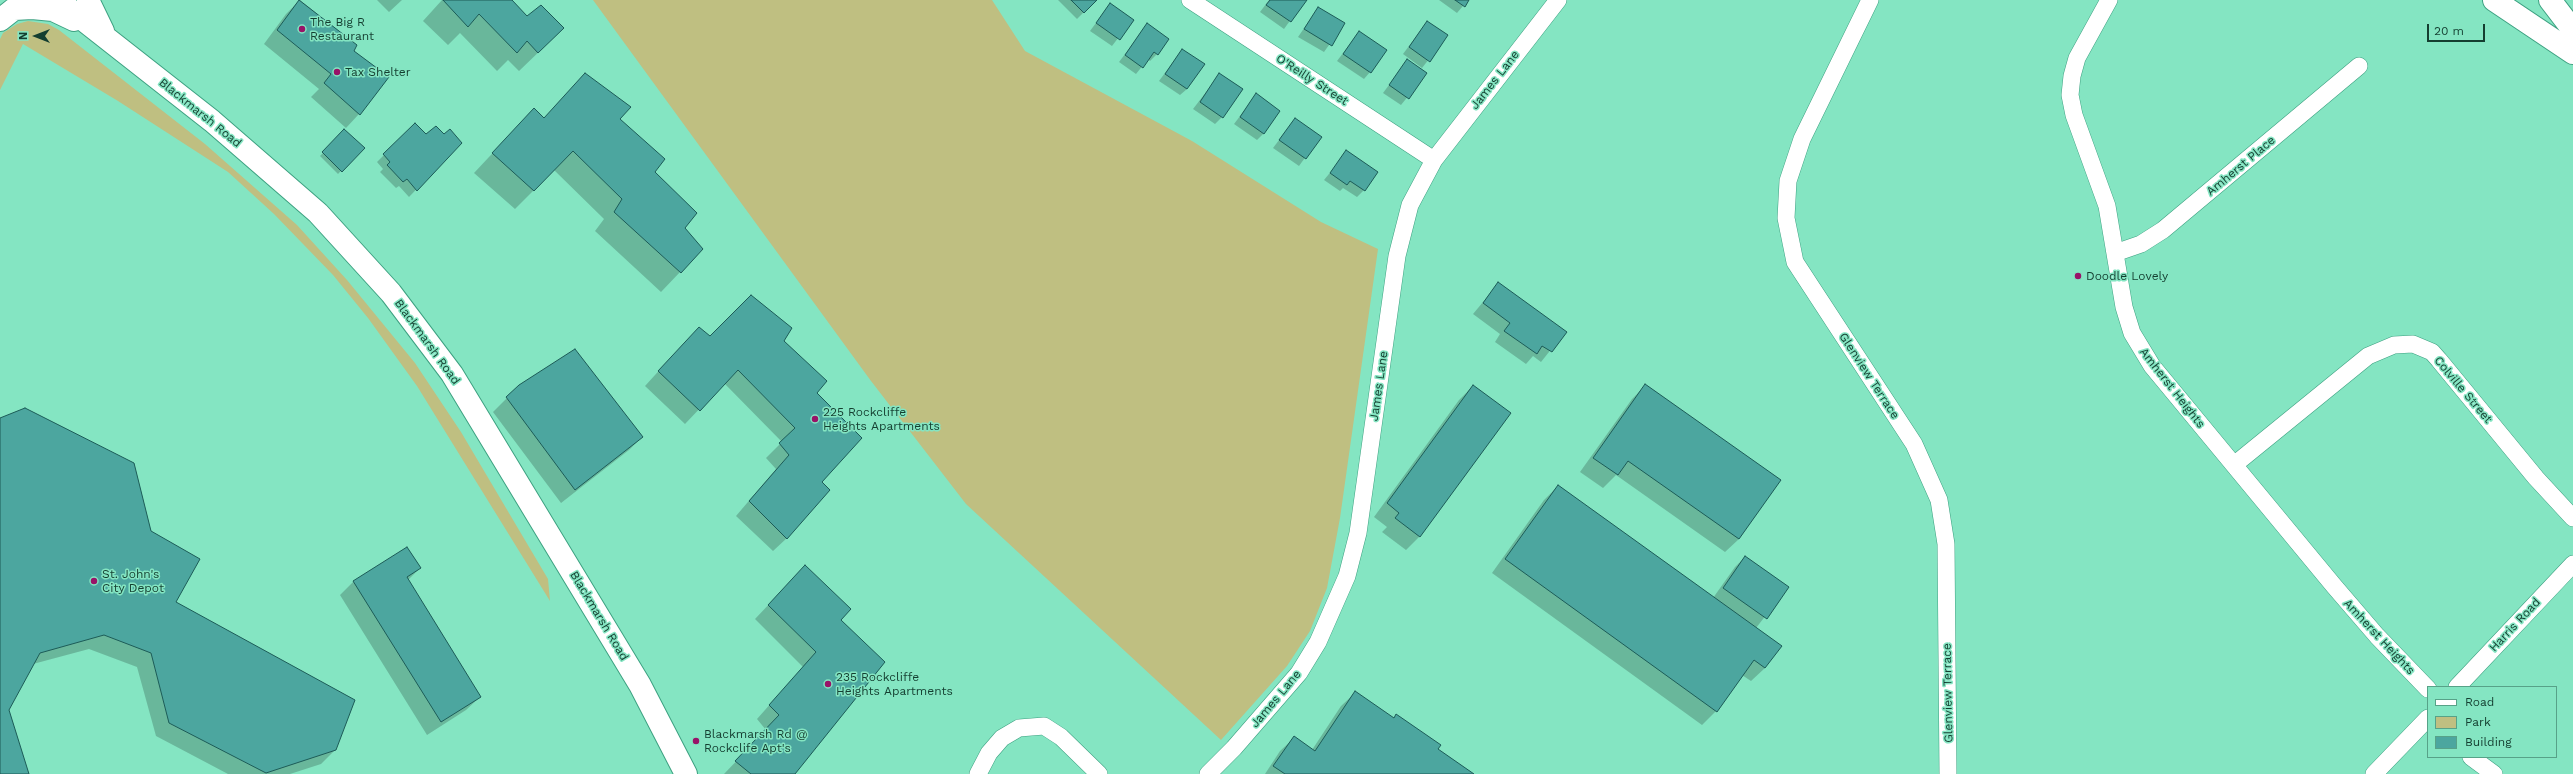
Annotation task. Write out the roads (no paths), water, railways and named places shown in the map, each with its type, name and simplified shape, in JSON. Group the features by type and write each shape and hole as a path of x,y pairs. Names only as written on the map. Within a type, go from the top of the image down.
{"street":[{"name":"Blackmarsh Road","path":"58,0 106,35 212,121 318,213 382,283 427,339 452,374 632,672 686,774"},
{"path":"88,0 106,35"},
{"name":"O'Reilly Street","path":"1190,0 1434,160"},
{"name":"James Lane","path":"1208,774 1234,748 1299,673 1318,642 1347,576 1358,533 1400,240 1410,205 1434,160 1558,0"},
{"name":"Glenview Terrace","path":"1870,0 1802,139 1788,181 1786,218 1795,262 1914,444 1939,500 1946,544 1948,774"},
{"name":"Amherst Heights","path":"2109,0 2077,58 2072,76 2070,95 2074,115 2107,206 2124,307 2138,344 2152,366 2357,614 2427,688"},
{"path":"2550,0 2573,30"},
{"path":"2499,1 2573,53"},
{"path":"0,20 14,9 53,10 106,35"},
{"name":"Amherst Place","path":"2115,253 2141,244 2163,230 2359,66"},
{"name":"Colville Street","path":"2234,465 2368,356 2394,345 2413,344 2432,352 2536,478 2573,518"},
{"name":"Harris Road","path":"2458,686 2573,564"},
{"path":"2374,774 2427,722"},
{"path":"978,774 989,753 1002,738 1019,728 1044,726 1061,737 1098,774"},
{"path":"2473,758 2494,774"}],"place":[{"name":"The Big R Restaurant","path":"302,29"},
{"name":"Tax Shelter","path":"337,72"},
{"name":"Doodle Lovely","path":"2078,276"},
{"name":"225 Rockcliffe Heights Apartments","path":"815,419"},
{"name":"St. John's City Depot","path":"94,581"},
{"name":"235 Rockcliffe Heights Apartments","path":"828,684"},
{"name":"Blackmarsh Rd @ Rockclife Apt's","path":"696,741"}]}
